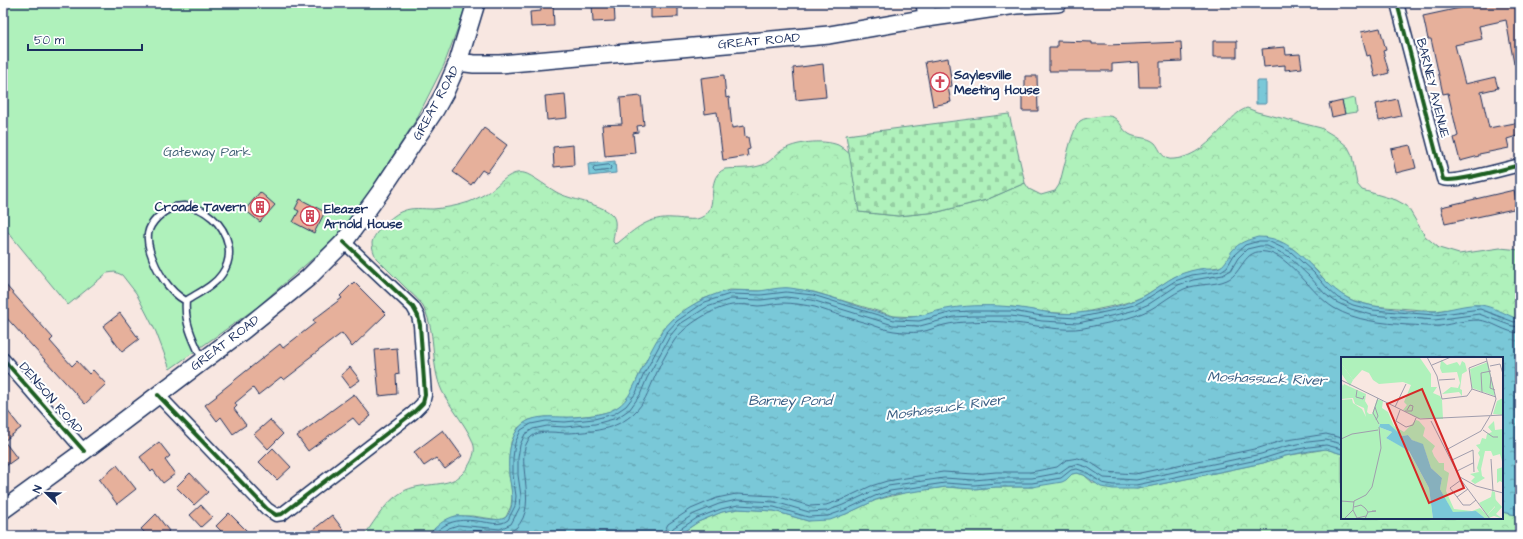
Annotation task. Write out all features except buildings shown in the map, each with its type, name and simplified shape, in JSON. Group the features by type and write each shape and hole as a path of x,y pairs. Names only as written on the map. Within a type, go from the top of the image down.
{"main road":[{"path":"458,62 476,3"},
{"name":"GREAT ROAD","path":"3,510 84,451 245,329 308,278 344,242 381,191 432,115 445,92 458,62 474,64 500,64 829,35 926,10 1058,3"}],"street":[{"name":"BARNEY AVENUE","path":"1397,3 1443,179 1447,181 1458,180 1520,165"},
{"path":"158,395 267,509 276,515 282,514 413,413 423,403 425,395 418,316 413,307 344,242"},
{"name":"DENSON ROAD","path":"3,358 84,451"}],"lane":[{"path":"180,206 189,206 211,217 219,224 227,236 228,245 228,257 222,274 212,285 186,301 174,293 163,279 152,260 148,244 147,231 160,214 171,207 180,206"},
{"path":"186,301 185,310 188,326 202,361"}],"green space":[{"name":"Gateway Park","path":"3,3 467,3 444,65 416,120 349,223 326,247 256,308 170,369 156,332 136,293 122,275 115,272 107,273 68,305 3,226"},
{"path":"1355,98 1357,112 1345,114 1342,101"},
{"path":"1247,108 1257,112 1321,128 1336,137 1348,147 1352,155 1357,184 1362,190 1396,200 1407,206 1425,236 1439,248 1459,254 1500,248 1520,250 1520,318 1515,318 1480,305 1435,311 1373,306 1354,301 1340,294 1330,286 1317,271 1293,249 1236,247 1224,265 1191,271 1174,277 1144,296 1132,301 1076,314 1043,312 1012,307 971,307 953,308 919,317 894,316 814,292 786,288 761,291 729,290 703,299 675,317 663,330 639,375 633,390 624,403 612,411 594,415 564,418 546,417 529,420 518,428 511,442 509,476 512,497 511,506 506,517 500,520 472,516 456,516 435,528 428,536 364,536 382,510 399,494 413,488 444,483 458,478 468,467 474,453 474,446 469,433 445,397 438,380 432,335 426,313 421,303 376,258 373,250 372,243 376,234 384,224 399,213 410,209 442,208 469,202 489,191 513,174 524,173 560,194 609,212 613,216 615,222 613,242 615,244 643,224 650,221 664,218 700,218 706,214 710,208 713,186 719,173 725,169 751,168 762,165 781,151 793,145 809,142 832,143 838,145 850,154 859,212 898,216 938,212 986,200 1025,183 1029,189 1041,195 1055,191 1059,185 1074,133 1080,121 1083,119 1101,116 1113,117 1129,134 1152,141 1164,157 1174,159 1182,158 1202,148 1237,114"},
{"path":"1009,114 1025,183 986,200 938,212 898,216 859,212 846,135"},
{"path":"1326,449 1341,454 1341,519 1503,519 1503,512 1520,516 1520,536 677,536 698,522 722,512 738,509 774,511 808,521 846,514 876,500 908,492 946,487 974,489 996,487 1032,487 1077,473 1084,475 1093,483 1137,489 1263,463 1285,456"}],"water":[{"path":"1256,81 1266,81 1266,104 1256,104"},
{"path":"615,161 616,173 589,176 588,164"},
{"name":"Barney Pond","path":"1258,237 1273,239 1286,245 1309,263 1330,285 1341,294 1354,301 1383,308 1417,311 1436,311 1471,305 1481,305 1515,318 1520,318 1520,516 1503,512 1503,357 1341,357 1341,454 1326,449 1310,451 1285,456 1263,463 1137,489 1113,489 1101,487 1084,475 1077,473 1072,474 1062,482 1032,487 996,487 974,489 946,487 891,495 830,520 808,521 774,511 738,509 722,512 698,522 677,536 428,536 440,523 456,516 497,520 506,517 512,501 509,456 513,439 518,429 529,420 537,418 588,416 610,411 621,405 629,395 653,347 667,325 687,308 719,293 790,288 816,293 879,313 901,317 916,316 944,309 966,306 1012,307 1070,314 1095,311 1121,305 1146,295 1176,276 1198,269 1220,267 1224,264 1232,251 1244,242"}],"cycle path":[{"path":"1397,3 1443,179 1448,180 1467,178 1520,165"},
{"path":"158,395 267,509 276,515 282,514 413,413 423,403 425,395 418,316 413,307 344,242"},
{"path":"3,359 84,451"}],"place":[{"name":"Saylesville Meeting House","path":"940,82"},
{"name":"Croade Tavern","path":"260,207"},
{"name":"Eleazer Arnold House","path":"310,216"}],"water label":[{"name":"Moshassuck River","path":"1267,379"},
{"name":"Moshassuck River","path":"945,408"}]}
